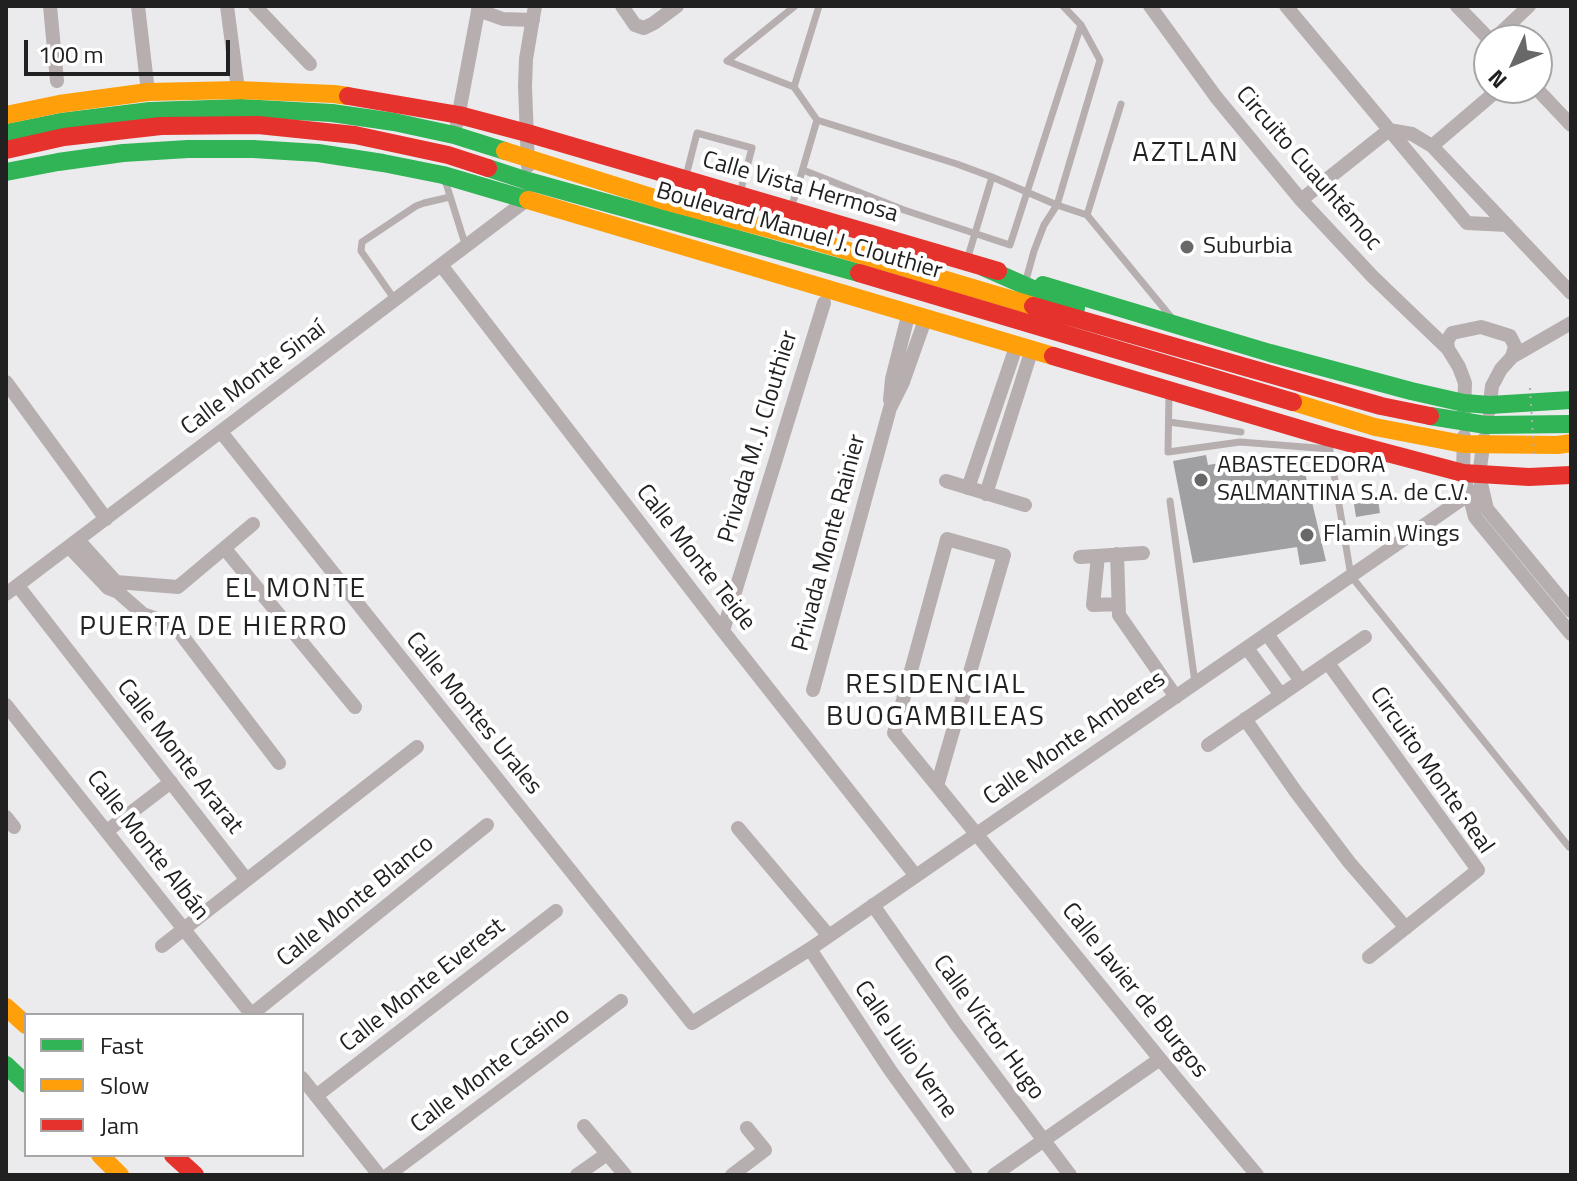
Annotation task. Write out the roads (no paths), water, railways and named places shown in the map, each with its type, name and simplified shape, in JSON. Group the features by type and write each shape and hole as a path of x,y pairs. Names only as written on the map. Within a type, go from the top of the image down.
{"main road":[{"name":"Calle Vista Hermosa","path":"6,117 59,104 148,92 238,90 334,94 459,115 1270,353 1411,391 1464,403 1490,405 1571,400"},
{"name":"Boulevard Manuel J. Clouthier","path":"12,140 61,122 150,111 241,108 332,113 394,122 454,135 661,200 811,240 1381,406 1486,425 1571,424"},
{"path":"6,117 12,140 11,171 123,153 253,149 318,153 528,190 917,314 1241,411 1328,443 1473,483 1571,475"},
{"name":"Boulevard Manuel J. Clouthier","path":"12,140 161,126 258,125 355,135 448,155 528,190 804,256 1375,427 1463,444 1571,443"},
{"path":"974,264 1061,299 1119,331"},
{"path":"6,1007 24,1023"},
{"path":"6,1065 24,1082"},
{"path":"102,1157 120,1175"},
{"path":"175,1157 195,1175"}],"street":[{"path":"50,6 57,81"},
{"path":"138,6 148,92"},
{"path":"227,6 238,90"},
{"path":"255,6 310,64"},
{"path":"622,6 635,25 644,28 677,6"},
{"name":"Circuito Cuauhtémoc","path":"1150,6 1216,97 1301,200 1373,277 1448,349 1465,383 1463,444 1473,483"},
{"path":"1286,6 1467,223 1507,225"},
{"path":"1457,6 1476,24"},
{"path":"1509,24 1529,6"},
{"path":"443,175 459,115 479,8 503,19 534,13 525,86 528,190"},
{"path":"1432,146 1481,104"},
{"path":"1551,104 1571,125"},
{"path":"1301,200 1389,130 1412,134 1432,146 1571,293"},
{"name":"Calle Monte Sinaí","path":"12,590 466,247 528,190"},
{"name":"Calle Monte Teide","path":"441,265 916,876"},
{"name":"Privada M. J. Clouthier","path":"723,631 824,303"},
{"name":"Privada Monte Rainier","path":"813,690 890,408 892,379 917,314"},
{"path":"1571,323 1512,357 1501,369 1492,386 1483,445 1473,483 1475,517 1571,634"},
{"path":"1448,349 1447,341 1452,333 1481,327 1510,336 1515,346 1512,357"},
{"path":"968,488 1025,346"},
{"path":"986,494 1025,346"},
{"path":"6,382 106,519"},
{"name":"Calle Montes Urales","path":"221,432 692,1023"},
{"path":"946,481 1025,505"},
{"path":"1473,483 1487,509 1571,611"},
{"name":"Calle Monte Amberes","path":"692,1023 810,949 1247,648 1351,576 1473,483"},
{"path":"114,587 178,587 253,524"},
{"name":"Calle Javier de Burgos","path":"937,786 1004,555 947,539 894,733 937,786 977,834 1160,1059 1257,1175"},
{"path":"73,544 143,614 174,625 279,763"},
{"path":"225,549 355,707"},
{"path":"1080,557 1143,553"},
{"path":"1117,554 1119,615 1176,697"},
{"path":"1098,556 1093,605 1118,604"},
{"name":"Calle Monte Ararat","path":"12,590 171,782 246,879"},
{"path":"1267,634 1301,681"},
{"path":"1208,745 1365,637"},
{"path":"1247,648 1281,695"},
{"name":"Circuito Monte Real","path":"1328,663 1478,870 1369,957"},
{"name":"Calle Monte Albán","path":"6,705 251,1013"},
{"path":"1245,719 1349,862 1406,928"},
{"path":"162,946 417,747"},
{"path":"107,831 171,782"},
{"name":"Calle Monte Blanco","path":"253,1013 487,825"},
{"path":"738,828 829,936"},
{"name":"Calle Víctor Hugo","path":"873,905 956,1024 1070,1175"},
{"name":"Calle Monte Everest","path":"316,1096 556,911"},
{"name":"Calle Julio Verne","path":"810,949 890,1070 966,1175"},
{"name":"Calle Monte Casino","path":"388,1175 621,1001"},
{"path":"994,1175 1160,1059"},
{"path":"304,1081 379,1175"},
{"path":"584,1126 625,1175"},
{"path":"732,1175 765,1150 747,1128"},
{"path":"577,1175 607,1154"}],"lane":[{"path":"795,6 727,61 794,87 817,120 957,164 1087,215 1178,325"},
{"path":"794,87 819,6"},
{"path":"1026,280 1044,225 1057,205 1100,60 1081,25 1063,6"},
{"path":"803,170 904,210 1010,245 1081,25"},
{"path":"1087,215 1121,104"},
{"path":"791,210 817,120"},
{"path":"685,179 697,133 752,148 739,195"},
{"path":"443,175 466,247"},
{"path":"974,264 975,234 992,177"},
{"path":"395,300 361,251 362,242 416,206 450,197"},
{"path":"1169,390 1168,452 1240,442 1328,443 1351,576 1569,847"},
{"path":"1240,442 1241,411"},
{"path":"1169,422 1241,432"},
{"path":"1170,501 1195,683"}],"place":[{"name":"Suburbia","path":"1187,247"},
{"name":"ABASTECEDORA SALMANTINA S.A. de C.V.","path":"1201,480"},
{"name":"Flamin Wings","path":"1307,535"}],"district":[{"name":"AZTLAN","path":"1186,154"},
{"name":"EL MONTE","path":"296,590"},
{"name":"PUERTA DE HIERRO","path":"214,628"},
{"name":"RESIDENCIAL BUOGAMBILEAS","path":"936,702"}]}
